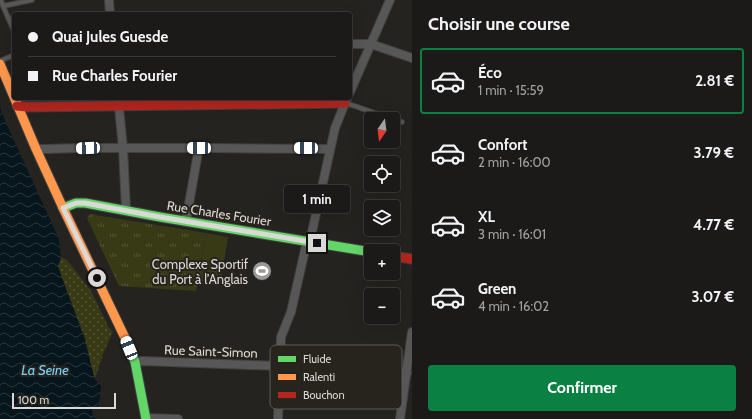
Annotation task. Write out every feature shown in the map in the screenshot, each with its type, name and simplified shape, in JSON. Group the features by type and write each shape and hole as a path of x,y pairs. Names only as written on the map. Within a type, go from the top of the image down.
{"street":[{"path":"109,0 110,12"},
{"path":"352,87 390,0"},
{"path":"352,44 371,44 412,57"},
{"path":"0,62 10,80"},
{"path":"16,100 36,149 63,208 124,334 135,362 146,418 178,419"},
{"path":"18,106 27,107 118,102 346,100 335,128 291,312 281,337 281,345"},
{"path":"118,102 123,148 126,210"},
{"path":"186,221 199,148"},
{"path":"36,149 330,148"},
{"name":"Rue Charles Fourier","path":"63,208 80,203 364,251"},
{"path":"400,257 412,259"},
{"path":"402,406 412,332"},
{"name":"Rue Saint-Simon","path":"135,362 270,366"},
{"name":"Rue Saint-Simon","path":"402,372 407,372"},
{"path":"278,409 278,419"},
{"path":"400,419 401,409"}],"lane":[{"path":"1,0 12,26"},
{"path":"3,6 32,0"},
{"path":"0,62 12,56"},
{"path":"346,100 376,112"}],"green space":[{"path":"90,214 206,233 196,291 119,286 87,218"},
{"path":"206,233 228,237 220,286 198,282"},
{"path":"61,257 67,260 91,291 109,328 113,331 103,354 95,379 58,266"}],"water":[{"name":"La Seine","path":"0,107 59,239 61,257 58,266 85,339 95,379 101,386 99,406 95,406 92,410 93,417 97,419 0,419"}],"traffic: fast":[{"path":"63,208 76,203 85,203 364,251"},
{"path":"127,342 135,362 146,419"}],"traffic: slow":[{"path":"0,64 12,92"},
{"path":"15,100 63,208 127,342"}],"traffic: jam":[{"path":"17,106 345,103"},
{"path":"400,257 412,259"}],"place":[{"name":"Complexe Sportif du Port à l’Anglais","path":"262,271"}],"route":[{"path":"97,278 63,208 76,203 85,203 317,243"}]}
